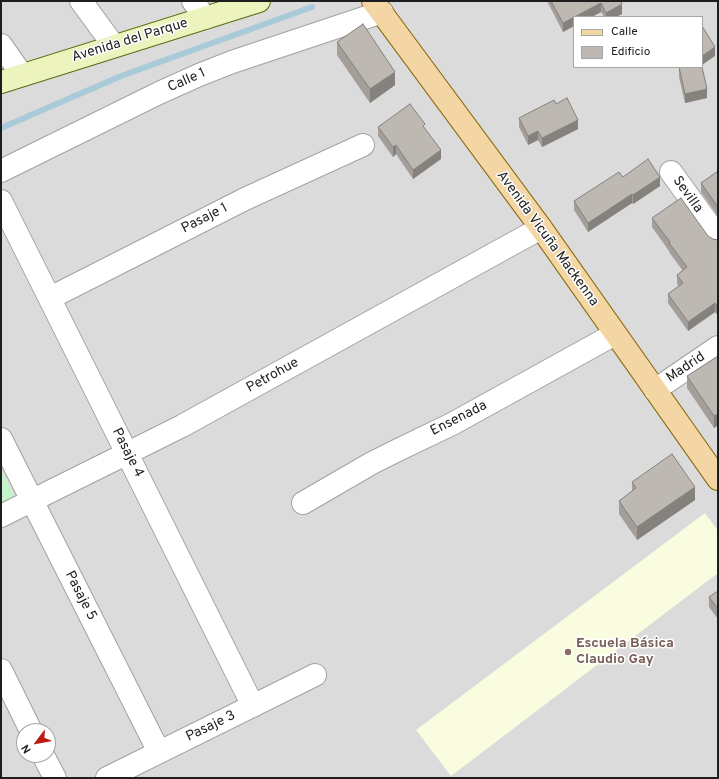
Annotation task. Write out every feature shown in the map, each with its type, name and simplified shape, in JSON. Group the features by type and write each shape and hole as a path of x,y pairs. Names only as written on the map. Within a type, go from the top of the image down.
{"main road":[{"name":"Avenida Vicuña Mackenna","path":"377,7 541,228 718,479"}],"street":[{"path":"81,1 114,46"},
{"name":"Avenida del Parque","path":"1,82 114,46 199,9 259,1"},
{"name":"Calle 1","path":"1,171 159,93 199,75 377,7"},
{"path":"1,46 22,75"},
{"name":"Pasaje 1","path":"50,298 245,199 363,145"},
{"name":"Sevilla","path":"671,172 718,237"},
{"name":"Pasaje 4","path":"1,201 253,706"},
{"name":"Petrohue","path":"1,516 182,426 541,228"},
{"name":"Ensenada","path":"303,503 372,463 458,421 615,334"},
{"name":"Madrid","path":"655,390 718,347"},
{"name":"Pasaje 5","path":"1,439 159,752"},
{"path":"1,670 27,723"},
{"name":"Pasaje 3","path":"107,778 315,675"},
{"path":"47,763 55,778"}],"shaded area":[{"path":"1,1 718,1 718,778 1,778"},
{"name":"Escuela Básica Claudio Gay","path":"705,513 718,531 718,573 451,776 416,730"}],"green space":[{"path":"1,470 15,497 1,504"}],"building":[{"path":"551,1 621,1 622,4 606,13 601,3 576,16 573,16 573,18 563,23"},
{"path":"363,24 395,72 370,89 337,42"},
{"path":"703,28 715,47 703,55"},
{"path":"679,68 702,68 707,89 685,94"},
{"path":"567,98 578,120 542,138 538,131 528,136 519,118 554,100 556,104"},
{"path":"410,104 425,124 423,126 441,150 413,170 396,145 393,147 378,127"},
{"path":"648,159 660,177 588,223 574,201 619,172 623,177"},
{"path":"718,171 718,207 701,183"},
{"path":"681,198 708,236 718,240 718,303 716,305 715,303 688,322 668,294 683,283 677,275 687,267 652,218"},
{"path":"718,356 718,414 714,416 687,376"},
{"path":"672,454 695,487 637,527 619,501 636,488 632,482"},
{"path":"718,591 718,609 709,597"}],"waterway":[{"path":"1,128 121,76 312,7"}],"place":[{"name":"Escuela Básica Claudio Gay","path":"568,652"}]}
